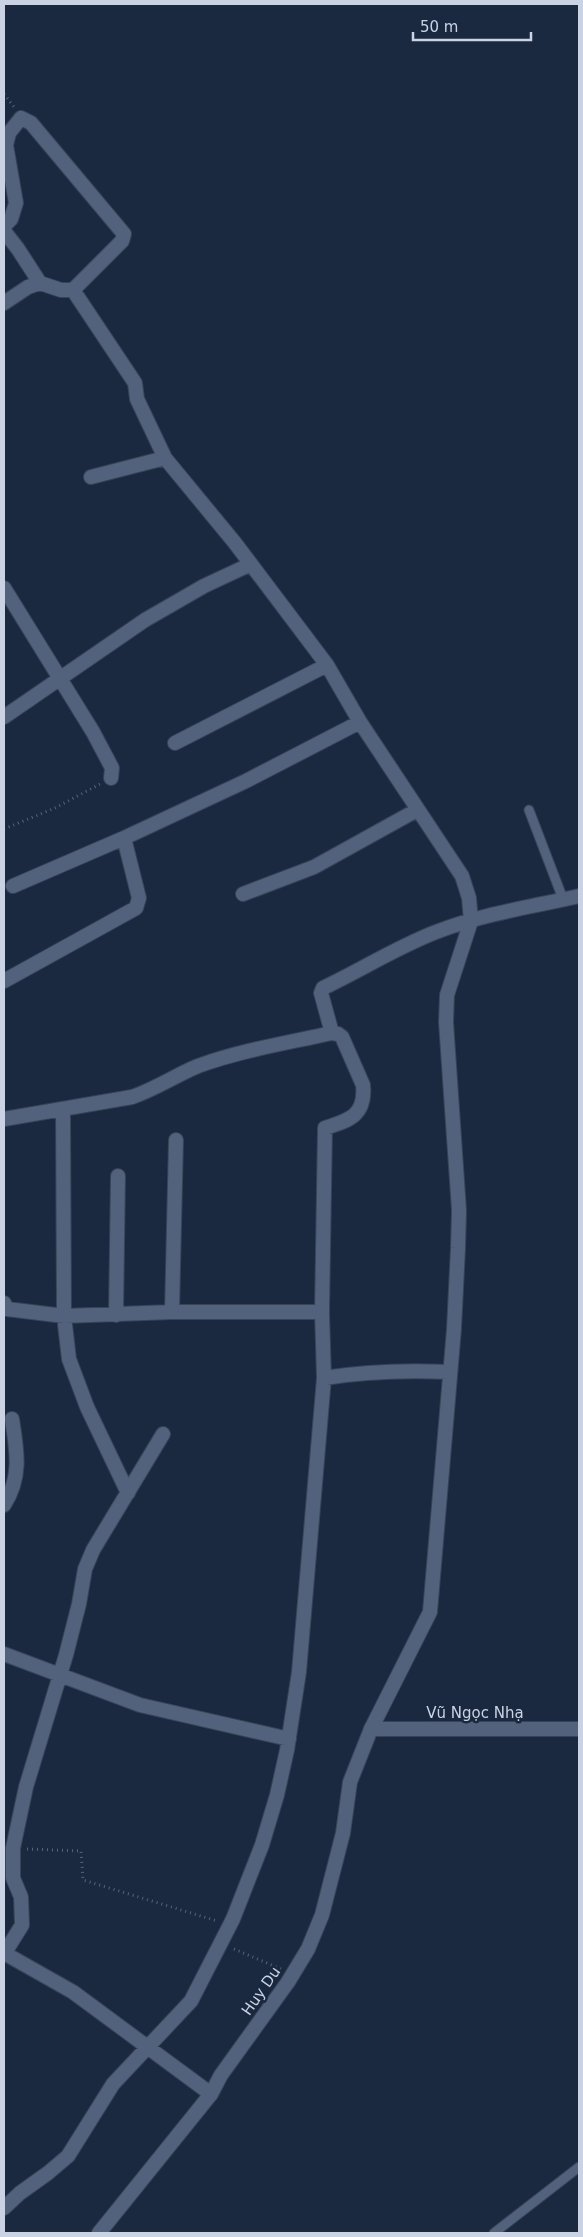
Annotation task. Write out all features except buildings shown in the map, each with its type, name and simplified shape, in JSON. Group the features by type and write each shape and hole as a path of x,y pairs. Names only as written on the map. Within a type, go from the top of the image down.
{"street":[{"path":"4,226 11,219 16,203 6,145 9,133 21,118 31,123 124,234 122,241 73,290 61,290 40,283 28,287 4,303"},
{"path":"4,231 40,283"},
{"path":"73,290 135,383 137,399 165,458 251,564 327,666 360,722 417,810 448,853 462,876 469,898 471,920"},
{"path":"91,477 165,458"},
{"path":"4,716 145,620 204,586 251,564"},
{"path":"4,588 61,677 107,757 112,768 111,778"},
{"path":"175,743 327,666"},
{"path":"14,886 124,838 246,781 360,722"},
{"path":"244,894 314,868 417,810"},
{"path":"4,981 136,908 139,898 124,838"},
{"path":"332,1034 321,993 323,988 368,966 409,942 471,920 579,896"},
{"name":"Huy Du","path":"99,2233 211,2094 221,2075 293,1974 308,1949 322,1915 344,1833 350,1782 371,1729 430,1612 457,1281 459,1210 446,1022 447,995 471,920"},
{"path":"4,1119 132,1097 147,1092 197,1067 244,1051 332,1034 338,1034 342,1037 364,1090 360,1107 351,1120 325,1128 322,1312 324,1378 305,1615 289,1739 277,1796 262,1845 222,1943 191,2001 149,2048 113,2084 68,2156 20,2193 4,2208"},
{"path":"63,1109 64,1316 69,1358 77,1384 128,1493"},
{"path":"172,1312 176,1140"},
{"path":"116,1315 118,1176"},
{"path":"4,1303 7,1309 64,1316 172,1312 322,1312"},
{"path":"324,1378 361,1372 394,1370 450,1372"},
{"path":"4,1505 9,1497 18,1461 12,1419"},
{"path":"163,1434 93,1550 88,1563 79,1604 26,1787 14,1848 13,1878 21,1897 22,1925 4,1953 73,1992 211,2094"},
{"path":"4,1654 58,1676 140,1705 289,1739"},
{"name":"Vũ Ngọc Nhạ","path":"371,1729 579,1729"}],"lane":[{"path":"529,810 563,900"},
{"path":"494,2233 579,2166"}],"path":[{"path":"4,829 55,808 111,778"},
{"path":"14,1848 81,1851 83,1880 230,1925"},
{"path":"222,1943 293,1974"}]}
